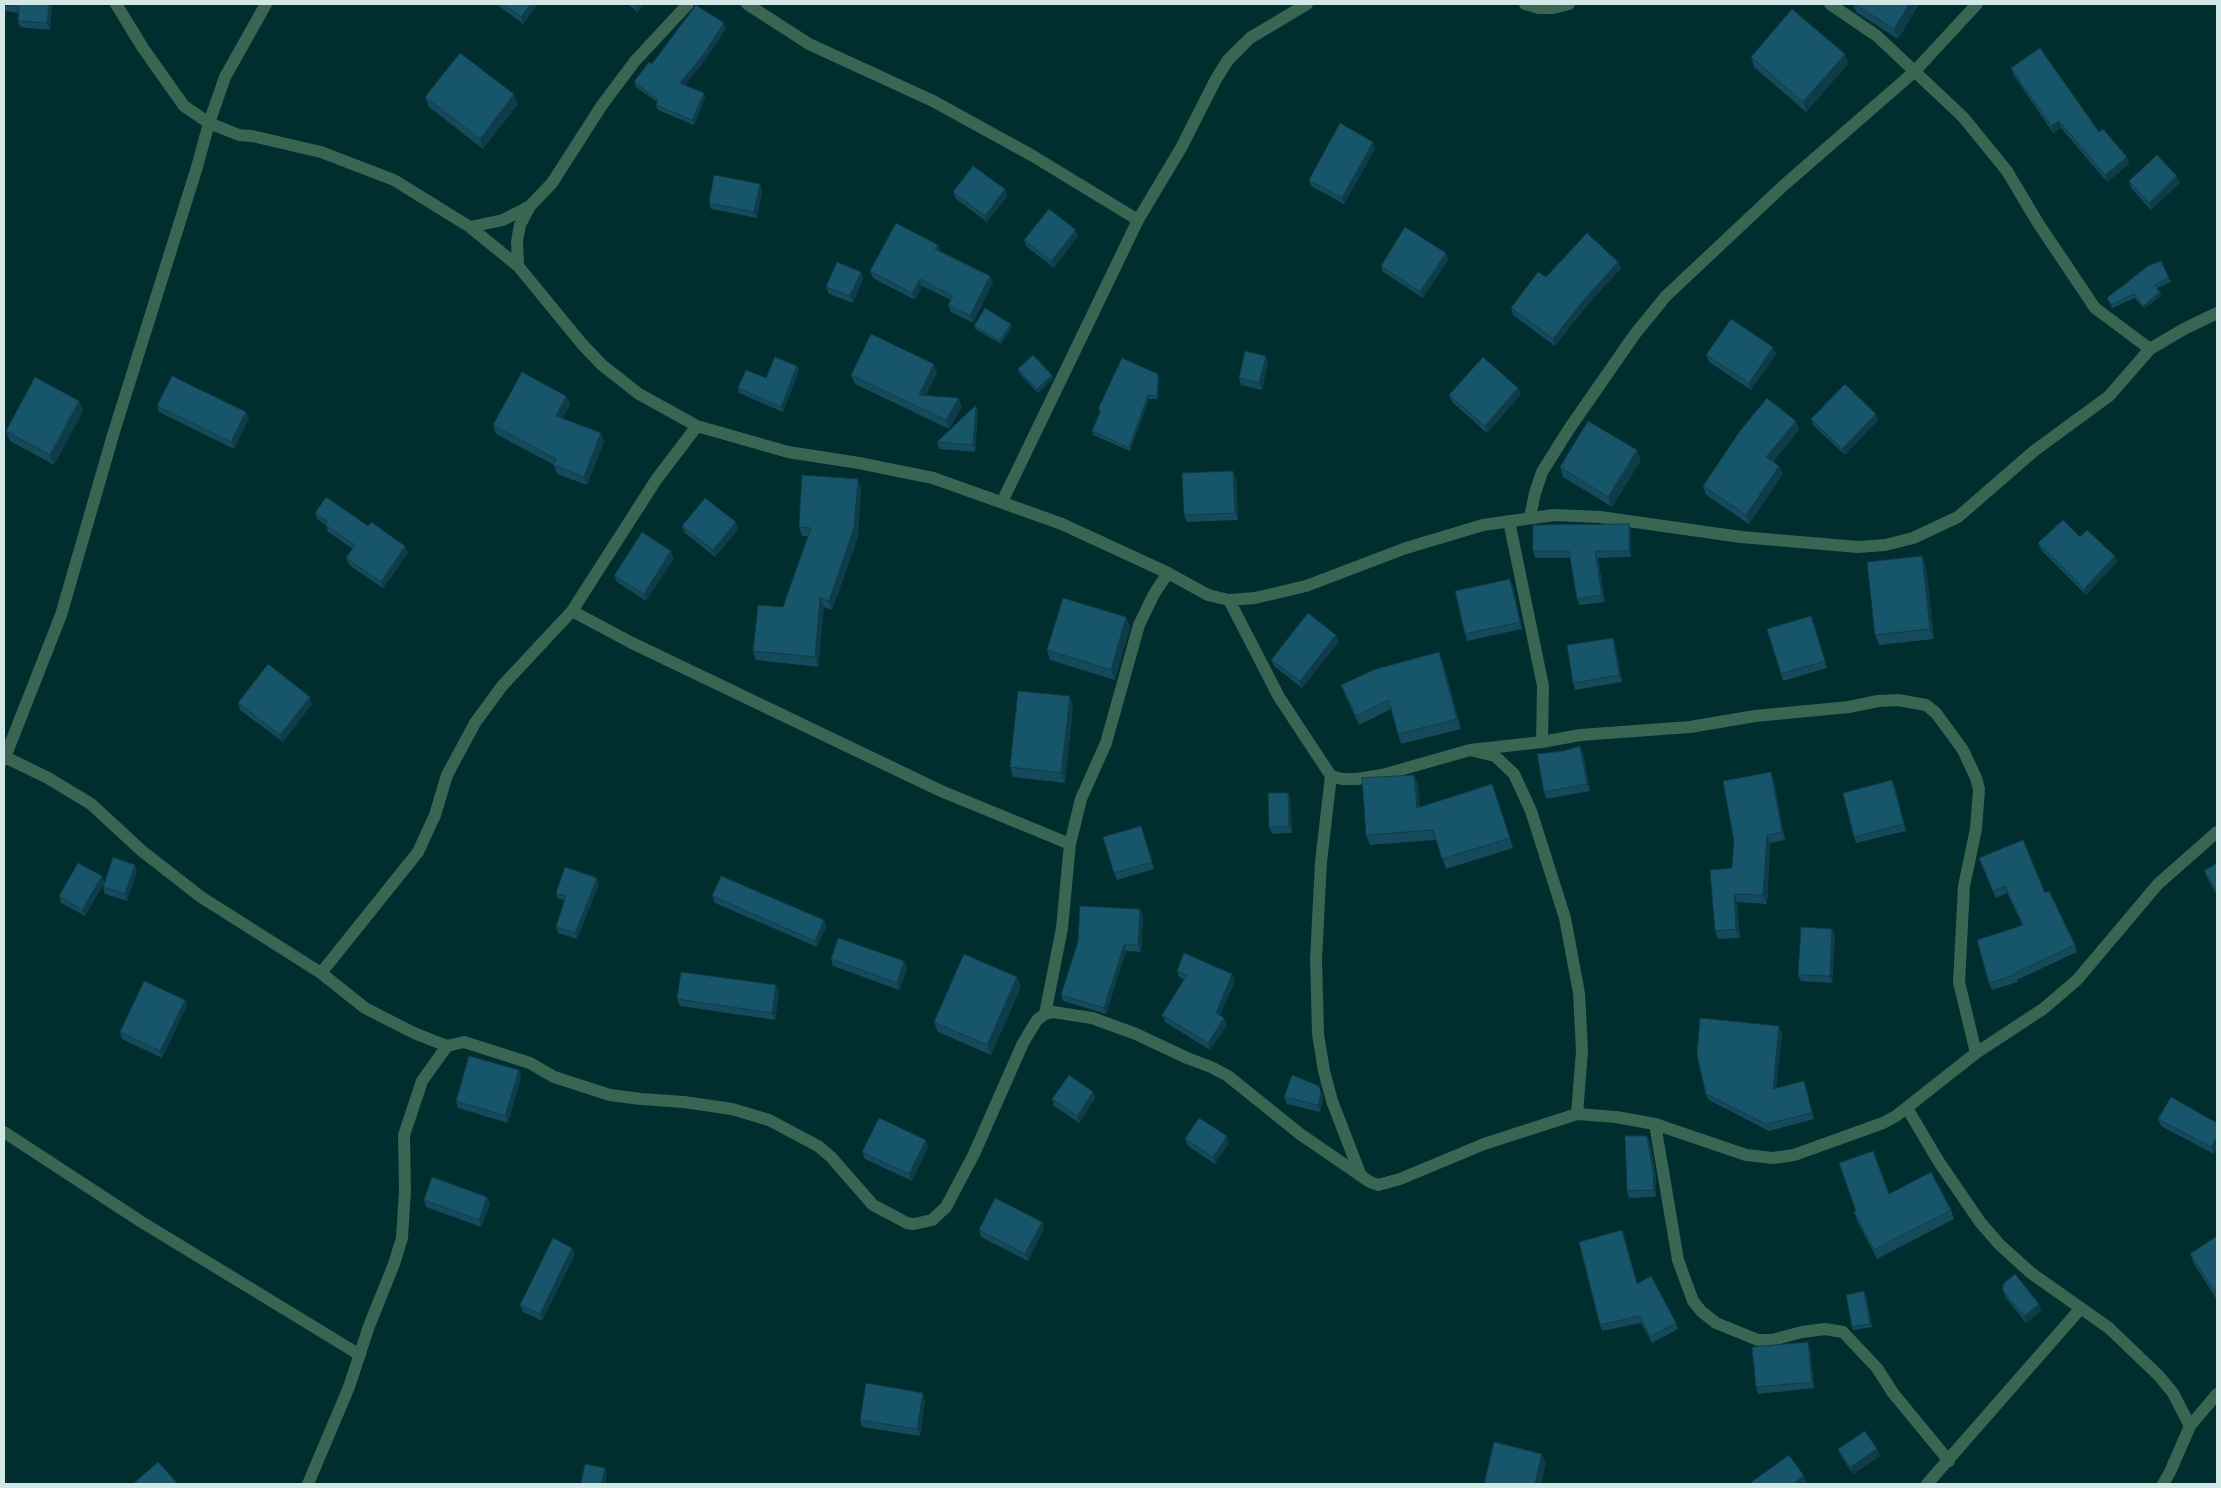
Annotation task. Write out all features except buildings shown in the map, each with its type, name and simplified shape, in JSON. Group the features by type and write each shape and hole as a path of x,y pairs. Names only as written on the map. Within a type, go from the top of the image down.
{"street":[{"path":"116,4 143,48 184,106 209,123 239,135 252,136 321,152 394,180 470,226 518,266 582,344 602,365 639,394 697,426 788,452 859,463 934,478 1062,524 1168,573 1208,595 1229,600 1256,598 1306,586 1406,548 1483,526 1530,517 1554,515 1600,517 1741,537 1858,547 1885,545 1913,538 1958,517 2034,451 2109,396 2150,349 2184,329 2217,313"},
{"path":"266,4 225,77 209,123 197,167 113,434 61,615 4,758 48,778 91,804 142,850 201,897 321,973 365,1008 414,1033 447,1046 464,1042 530,1063 554,1077 610,1094 732,1109 769,1120 818,1146 831,1157 874,1205 907,1223 921,1224 932,1220 946,1207 974,1154 1023,1043 1037,1020 1045,1014 1053,1012 1092,1018 1136,1034 1228,1076 1300,1134 1370,1182 1378,1185 1386,1184 1484,1144 1577,1114 1616,1117 1655,1124 1746,1155 1773,1158 1794,1155 1883,1123 1907,1108 1976,1053 2043,1009 2077,980 2158,884 2217,832"},
{"path":"518,266 517,241 520,226 530,206 552,183 602,105 635,60 688,4"},
{"path":"747,4 809,44 932,101 1032,156 1138,220"},
{"path":"1002,502 1138,220 1181,148 1228,60 1250,38 1307,4"},
{"path":"1525,4 1539,8 1553,8 1569,4"},
{"path":"1830,4 1877,36 1963,118 2007,171 2038,223 2095,308 2150,349"},
{"path":"1530,517 1542,472 1569,429 1635,334 1666,296 1784,186 1914,72 1977,4"},
{"path":"470,226 503,220 530,206"},
{"path":"321,973 418,852 435,815 446,775 475,723 502,686 572,611 656,480 697,426"},
{"path":"1509,521 1542,686 1542,742"},
{"path":"1045,1014 1062,928 1070,844 1081,799 1106,743 1139,625 1154,594 1168,573"},
{"path":"1229,600 1279,697 1331,776 1342,780 1382,775 1470,750 1542,742 1580,735 1690,727 1755,716 1849,707 1878,701 1898,700 1926,706 1936,713 1962,750 1976,778 1979,789 1976,829 1964,886 1958,982 1976,1053"},
{"path":"572,611 632,642 906,774 1070,844"},
{"path":"1470,750 1495,756 1514,774 1531,811 1565,918 1579,993 1582,1051 1577,1114"},
{"path":"1331,776 1321,862 1316,959 1318,1034 1324,1071 1332,1101 1361,1176"},
{"path":"308,1484 349,1387 394,1264 402,1238 405,1191 404,1135 422,1081 447,1046"},
{"path":"1907,1108 1938,1162 1980,1222 2000,1245 2031,1273 2109,1328 2159,1376 2172,1393 2190,1426"},
{"path":"1655,1124 1678,1260 1693,1301 1700,1311 1716,1323 1758,1340 1772,1340 1802,1332 1825,1329 1843,1332 1877,1368 1894,1393 1949,1461"},
{"path":"4,1132 140,1221 360,1355"},
{"path":"1927,1484 2081,1308"},
{"path":"2163,1484 2190,1426 2217,1394"}]}
